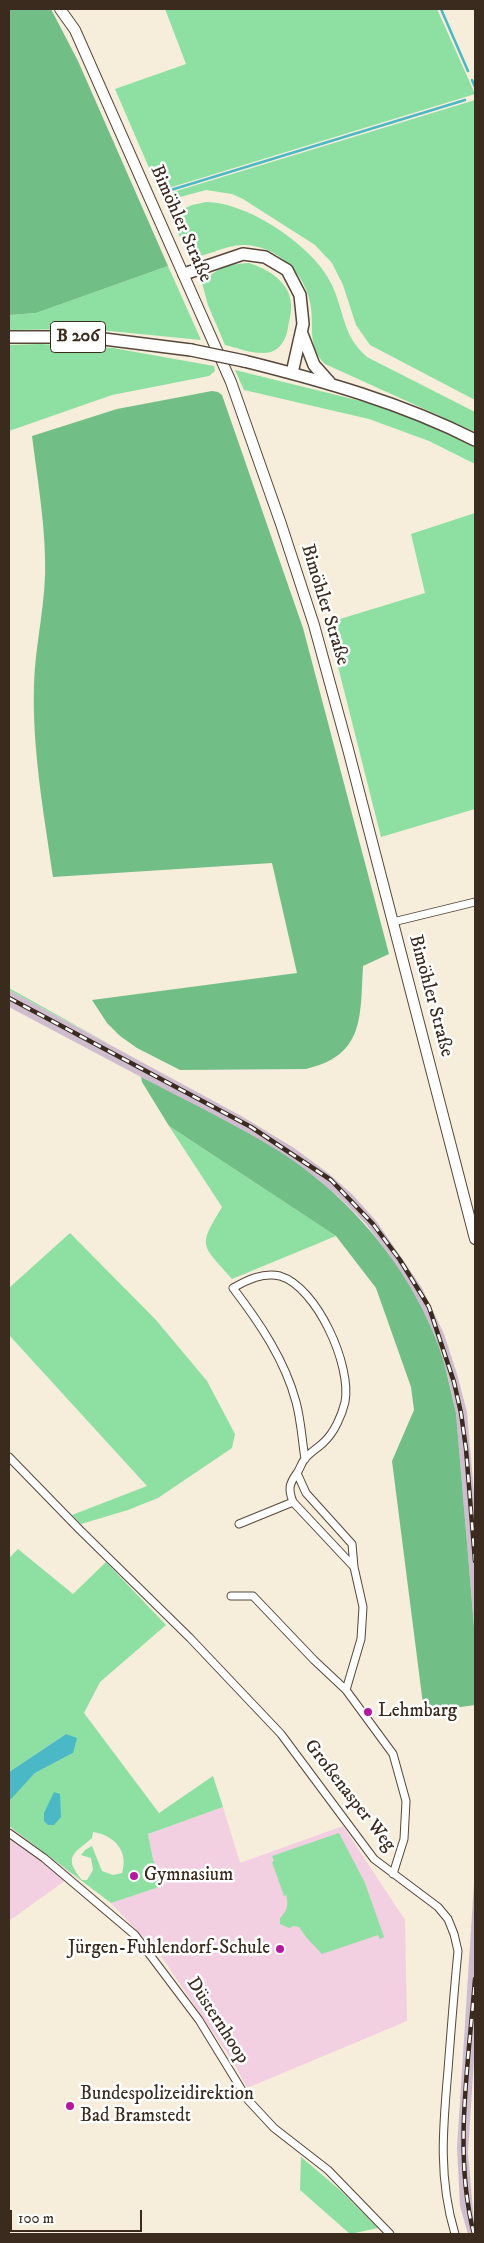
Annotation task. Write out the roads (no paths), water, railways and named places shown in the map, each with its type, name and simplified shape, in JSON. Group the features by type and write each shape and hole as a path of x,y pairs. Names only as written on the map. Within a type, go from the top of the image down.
{"main road":[{"path":"184,274 243,254 266,257 287,270 300,295 303,324 292,373"},
{"path":"302,333 314,365 330,383"},
{"name":"B 206","path":"9,337 88,337 191,350 244,361 330,383 409,410 475,440"}],"street":[{"name":"Bimöhler Straße","path":"60,9 74,30 231,382 284,532 319,644 474,1232"},
{"path":"392,922 475,902"},
{"path":"304,1459 296,1401 277,1354 249,1308 233,1288 249,1279 264,1275 281,1276 298,1288 315,1306 328,1327 338,1349 344,1378 345,1401 337,1423 327,1440 304,1459 289,1483 289,1491 293,1502 354,1567"},
{"name":"Großenasper Weg","path":"9,1457 190,1638 281,1734 374,1859 438,1907 448,1919 458,1952 442,2142 443,2177 455,2234"},
{"path":"297,1473 306,1493 352,1544 354,1567 363,1607 361,1639 346,1690"},
{"path":"239,1524 293,1502"},
{"path":"231,1596 254,1596 314,1660 346,1690 393,1754 406,1801 404,1839 393,1874"},
{"name":"Düsternhoop","path":"9,1833 44,1858 135,1935 200,2020 248,2100 274,2128 328,2170 390,2234"}],"water":[{"path":"66,1734 77,1738 73,1753 35,1773 9,1799 9,1772"},
{"path":"54,1792 60,1794 61,1817 54,1825 48,1825 44,1821 44,1813"}],"waterway":[{"path":"441,9 468,71"},
{"path":"472,80 475,87"},
{"path":"161,193 465,100"}],"railway":[{"path":"9,998 251,1127 331,1180 373,1224 400,1260 429,1307 454,1382 466,1449 475,1561"},
{"path":"474,2234 464,2172 464,2107 475,1979"}],"place":[{"name":"Lehmbarg","path":"368,1712"},
{"name":"Gymnasium","path":"134,1876"},
{"name":"Jürgen-Fuhlendorf-Schule","path":"280,1949"},
{"name":"Bundespolizeidirektion Bad Bramstedt","path":"70,2106"}]}
